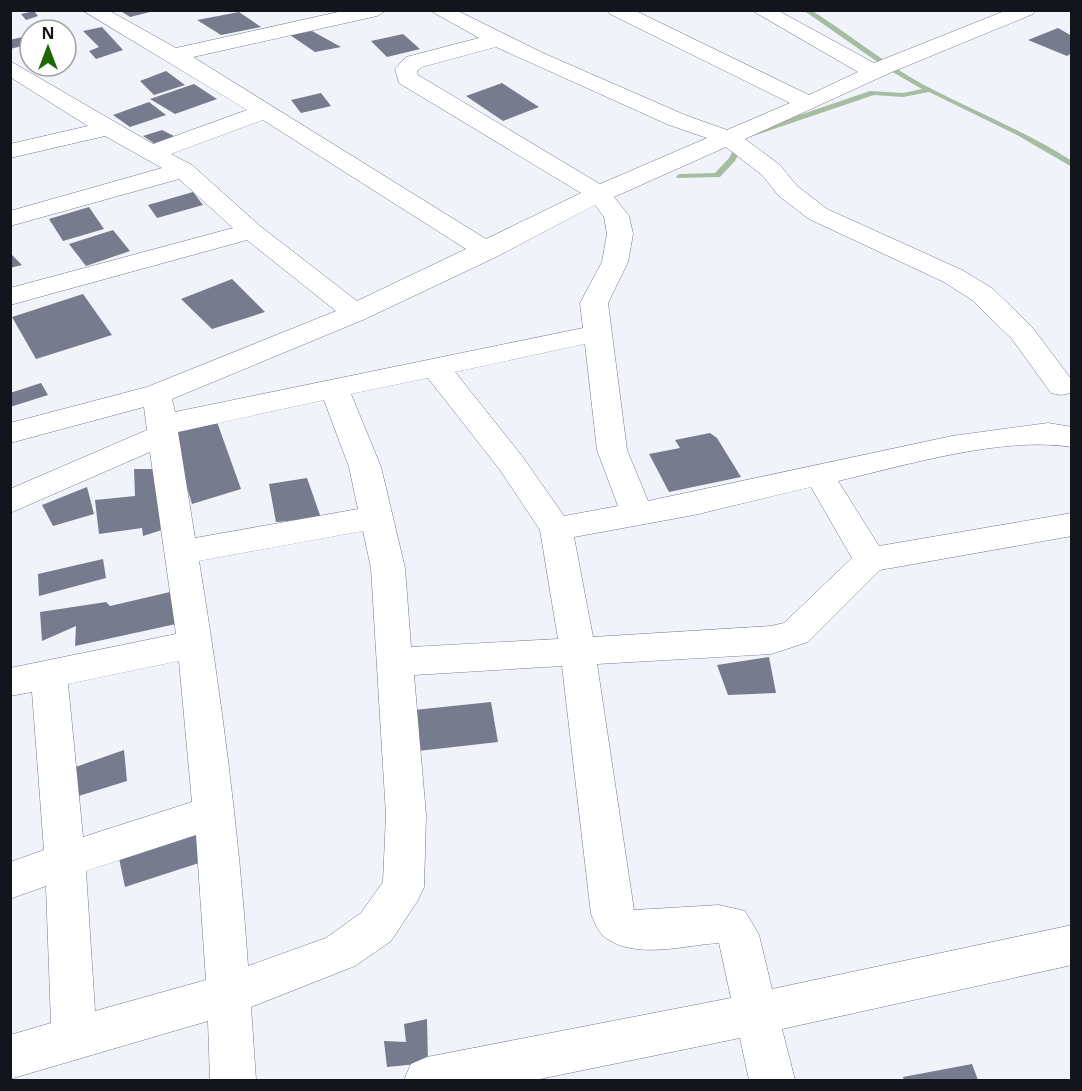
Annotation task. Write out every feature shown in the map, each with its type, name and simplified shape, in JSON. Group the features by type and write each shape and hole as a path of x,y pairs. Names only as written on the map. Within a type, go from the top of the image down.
{"street":[{"path":"92,10 174,55 266,111 487,251"},
{"path":"174,55 377,10"},
{"path":"439,10 497,40 677,120 728,138 771,170 788,191 819,214 953,276 982,294 1022,333 1061,386"},
{"path":"617,10 808,103"},
{"path":"761,10 879,69"},
{"path":"10,502 354,314 487,251 599,194 808,103 879,69 1026,10"},
{"path":"497,40 414,62 406,69 407,78 599,194 616,216 620,234 615,262 594,303 612,450 637,515"},
{"path":"10,67 108,128 183,170 251,231 354,314"},
{"path":"10,95 43,87"},
{"path":"153,152 266,111"},
{"path":"10,151 108,128"},
{"path":"10,219 183,170"},
{"path":"10,297 251,231"},
{"path":"10,433 161,418 334,389 598,333"},
{"path":"435,367 511,463 556,529 578,652 612,914 622,926 638,931 716,922 730,925 738,935 772,1080"},
{"path":"10,1058 227,995 340,952 376,927 403,887 406,815 388,568 365,467 334,389"},
{"path":"161,418 195,644 223,905 234,1080"},
{"path":"556,529 637,515 996,437 1051,431 1066,433 1071,437"},
{"path":"820,476 870,560"},
{"path":"181,552 376,517"},
{"path":"396,662 771,640 796,633 870,560 1071,525"},
{"path":"10,682 195,644"},
{"path":"49,674 65,860 74,1039"},
{"path":"10,881 65,860 213,812"},
{"path":"427,1080 756,1014 1071,945"}],"building":[{"path":"119,10 154,10 154,11 130,17"},
{"path":"34,11 38,16 24,18 21,14"},
{"path":"239,12 261,27 221,35 197,20"},
{"path":"102,27 123,50 96,59 89,51 99,47 83,31"},
{"path":"1058,28 1072,36 1072,53 1067,56 1028,40"},
{"path":"312,31 341,47 315,52 290,35"},
{"path":"403,34 420,49 387,57 371,41"},
{"path":"18,38 18,47 10,49 10,40"},
{"path":"166,71 185,85 154,95 140,81"},
{"path":"502,83 539,107 503,121 466,96"},
{"path":"194,84 217,99 175,114 150,99"},
{"path":"321,93 331,106 301,113 291,100"},
{"path":"149,102 166,115 130,127 113,115"},
{"path":"162,130 176,137 155,144 143,136"},
{"path":"193,192 203,205 157,218 148,205"},
{"path":"89,207 104,229 63,241 49,219"},
{"path":"113,230 130,251 86,266 69,244"},
{"path":"10,253 22,265 10,268"},
{"path":"232,279 265,312 212,329 181,299"},
{"path":"83,294 112,335 36,359 12,317"},
{"path":"41,383 48,395 10,407 10,393"},
{"path":"217,422 241,489 192,504 170,432"},
{"path":"710,433 717,438 741,477 669,492 649,454 680,448 675,440"},
{"path":"134,469 155,469 165,529 143,536 142,528 99,534 95,500 135,496"},
{"path":"307,478 321,518 276,522 269,484"},
{"path":"87,487 94,514 53,526 42,505"},
{"path":"103,559 106,578 39,596 38,574"},
{"path":"170,592 176,624 75,646 76,626 42,641 40,612 106,602 110,606"},
{"path":"769,657 776,693 728,695 717,665"},
{"path":"491,702 498,742 418,751 414,710"},
{"path":"124,750 127,781 69,799 64,771"},
{"path":"196,831 202,862 125,887 119,858"},
{"path":"427,1019 428,1063 387,1067 384,1041 406,1042 404,1024"},
{"path":"972,1064 978,1080 904,1080 903,1077"}],"waterway":[{"path":"806,10 877,59 929,90"},
{"path":"680,176 717,175 732,159 744,137 873,93 903,95 929,90"},
{"path":"929,90 1018,133 1072,165"}]}
